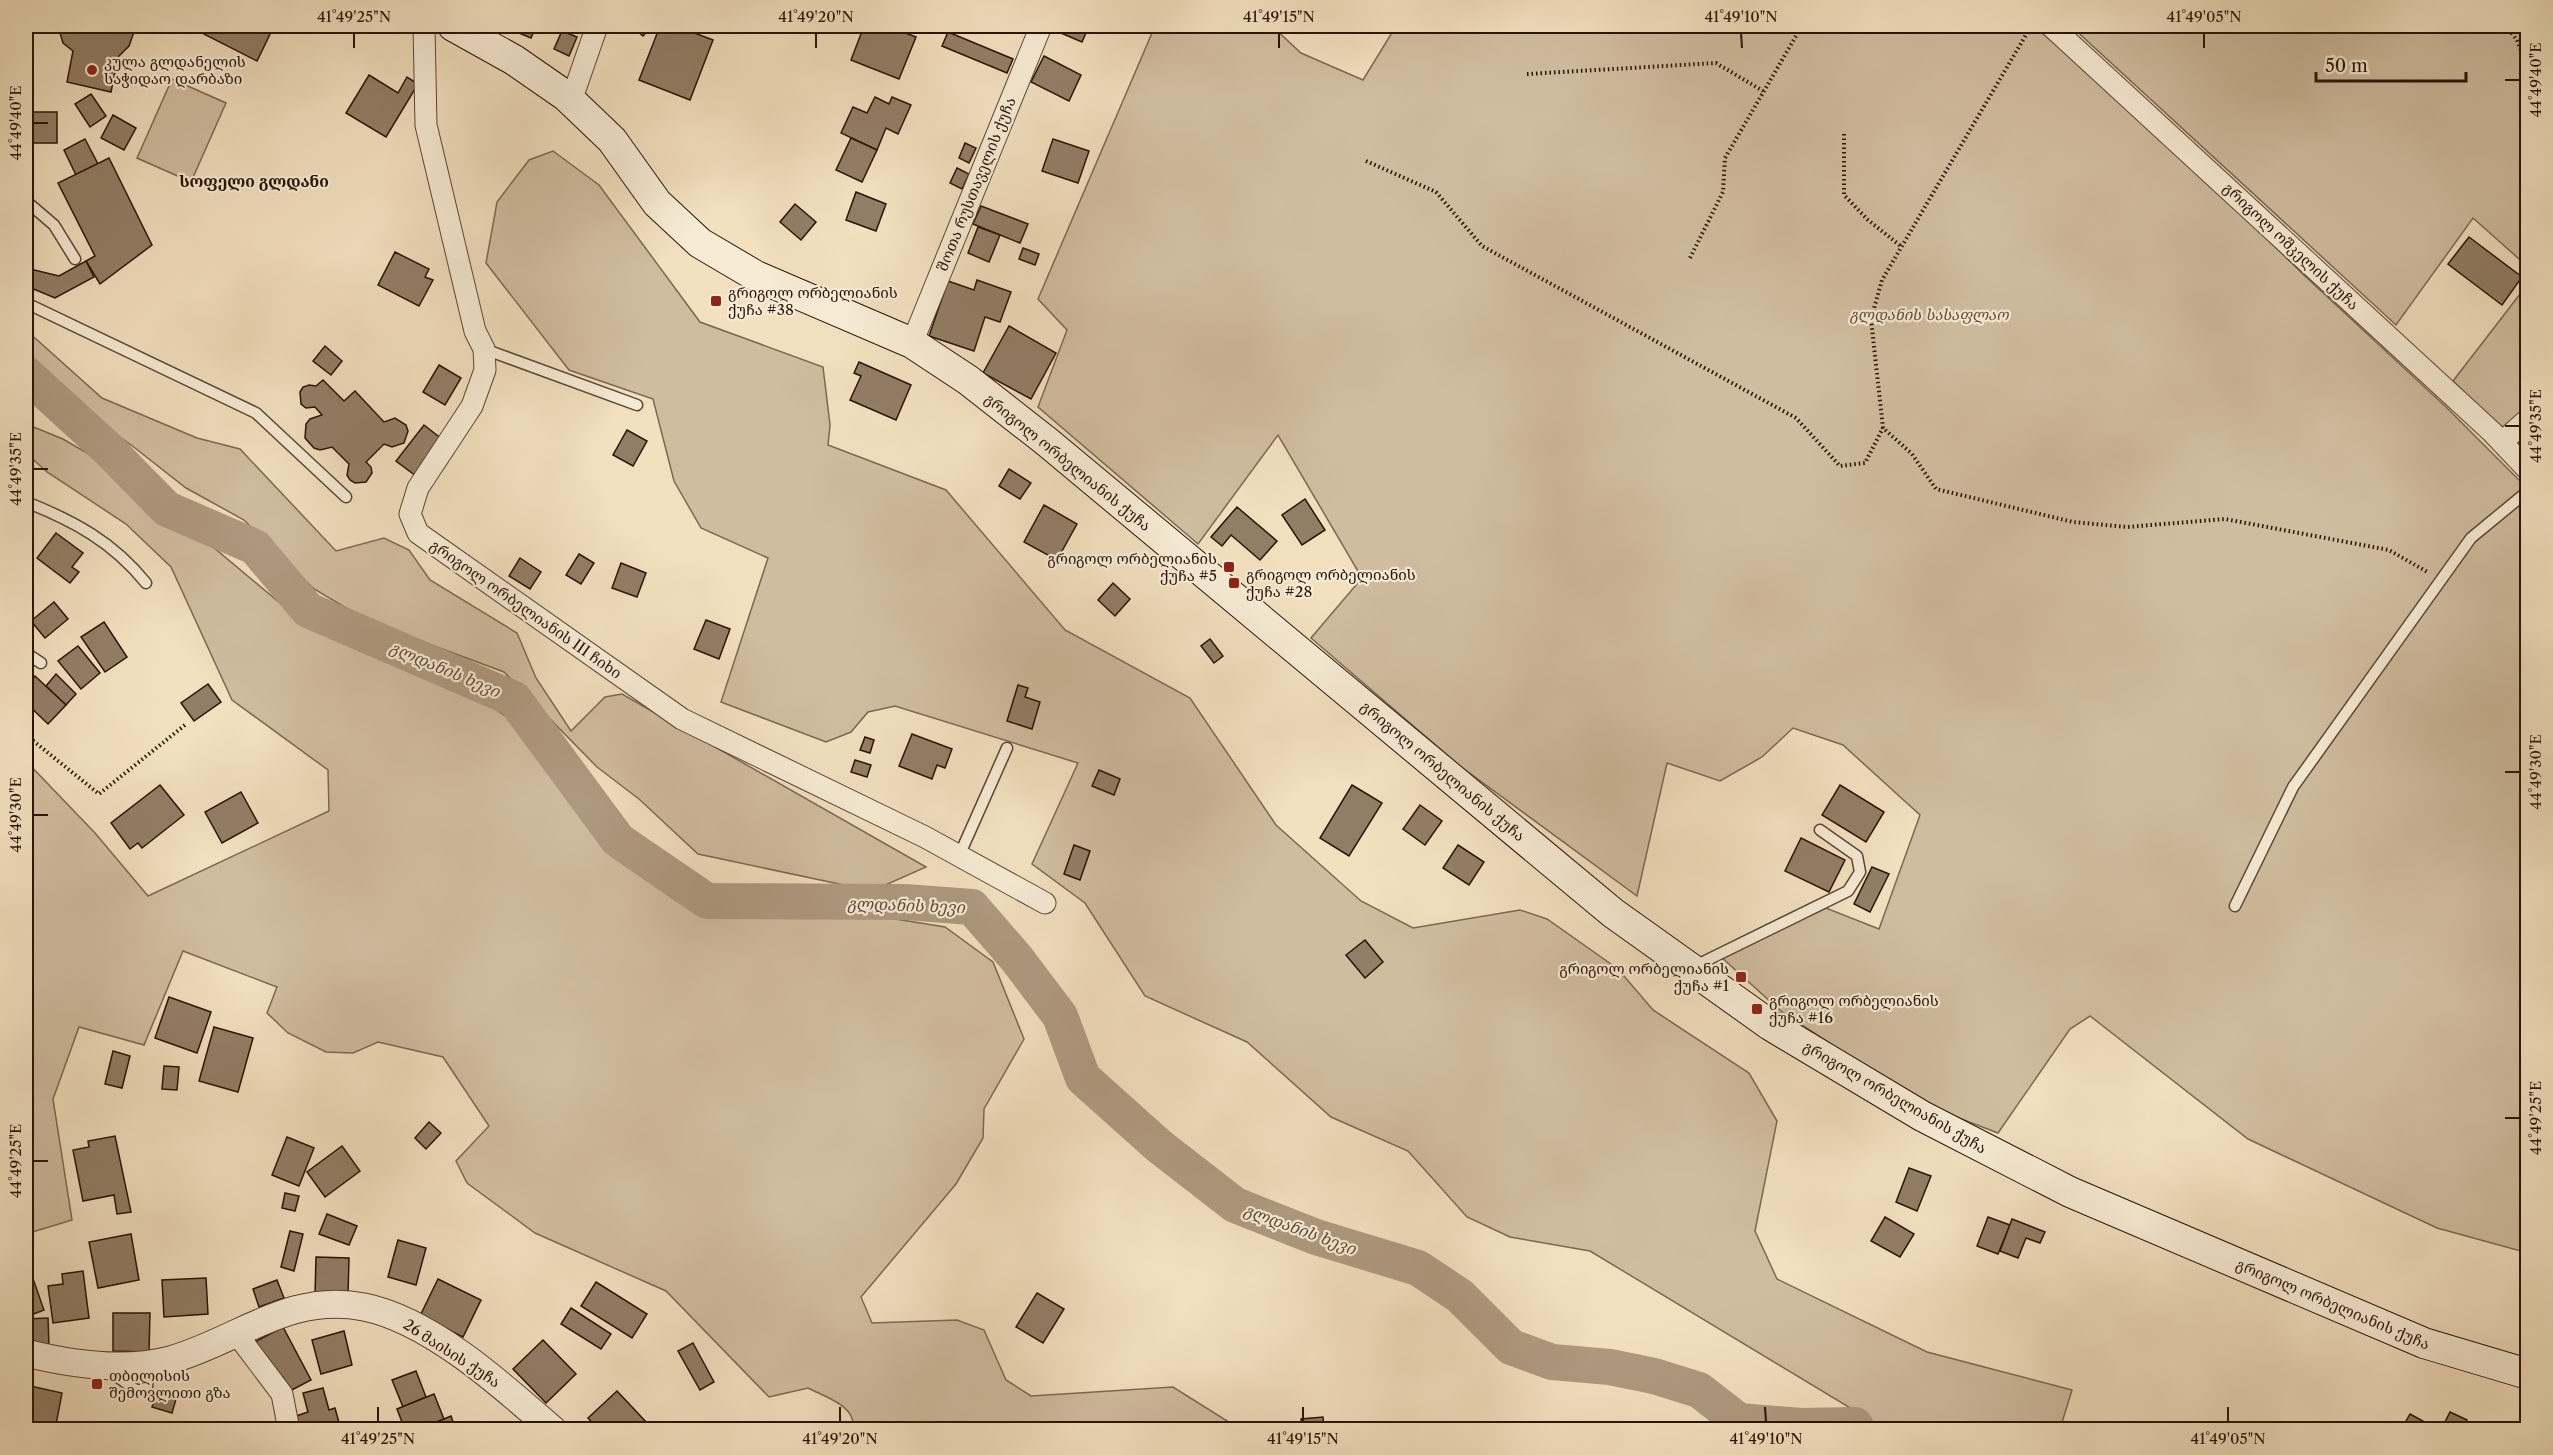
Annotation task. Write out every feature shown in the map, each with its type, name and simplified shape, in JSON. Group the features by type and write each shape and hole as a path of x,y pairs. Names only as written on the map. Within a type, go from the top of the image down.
{"main road":[{"name":"გრიგოლ ორბელიანის ქუჩა","path":"453,26 514,60 571,101 612,140 657,203 700,243 756,276 912,343 968,380 1046,441 1613,913 1770,1025 1901,1104 2070,1192 2424,1343 2528,1374"}],"street":[{"name":"გრიგოლ ორბელიანის III ჩიხი","path":"424,26 426,125 475,331 484,349 485,369 472,406 417,488 410,514 418,533 682,719 958,856 1045,903"},
{"path":"571,101 597,26"},
{"name":"შოთა რუსთაველის ქუჩა","path":"912,343 1041,26"},
{"name":"გრიგოლ ოშკელის ქუჩა","path":"2051,26 2502,442 2528,470"},
{"path":"2502,442 2528,419"},
{"name":"26 მაისის ქუჩა","path":"26,1353 102,1366 148,1364 176,1358 275,1315 305,1307 348,1305 381,1311 419,1329 474,1364 507,1389 553,1430"},
{"path":"236,1333 282,1394 289,1430"}],"lane":[{"path":"26,201 54,225 75,259"},
{"path":"26,303 256,413 346,497"},
{"path":"484,349 637,405"},
{"path":"2235,906 2293,788 2440,579 2471,538 2528,491"},
{"path":"26,502 94,534 129,562 146,583"},
{"path":"26,653 40,663"},
{"path":"958,856 1007,748"},
{"path":"1690,968 1848,891 1860,872 1857,856 1821,830"}],"path":[{"path":"1690,258 1723,192 1725,158 1800,26"},
{"path":"1366,161 1436,192 1482,246 1796,418 1840,466 1865,463 1883,428 1871,319 1882,280 2031,26"},
{"path":"2506,26 2517,40 2528,70"},
{"path":"1527,74 1716,63 1763,91"},
{"path":"1844,134 1844,195 1868,220 1902,247"},
{"path":"1883,428 1911,454 1936,489 2073,522 2127,527 2225,519 2389,550 2440,579"},
{"path":"26,735 99,794 186,725"}],"green space":[{"name":"გლდანის სასაფლაო","path":"1155,26 1272,26 1301,53 1363,80 1396,26 2034,26 2114,95 2446,407 2527,488 2527,1286 2521,1251 2437,1228 2248,1139 2090,1016 2070,1029 1998,1133 1925,1105 1782,1012 1721,957 1826,908 1879,929 1920,815 1843,745 1793,728 1762,757 1720,781 1667,763 1637,896 1460,766 1311,638 1362,578 1278,435 1198,544 1038,407 1067,330 1038,299"},
{"path":"2071,26 2527,26 2527,266 2473,218 2396,325"},
{"path":"172,79 226,103 191,182 137,158"},
{"path":"553,151 599,185 700,322 823,367 830,425 828,445 946,490 1065,630 1190,698 1276,825 1361,901 1413,928 1520,910 1547,919 1618,969 1653,1010 1749,1073 1777,1121 1755,1231 1777,1279 1927,1352 2072,1390 2060,1429 1885,1429 1590,1251 1510,1237 1467,1217 1408,1151 1331,1117 1247,1042 1145,996 1085,903 1032,864 1078,763 895,706 868,712 851,732 826,742 721,702 768,558 701,528 674,481 653,399 569,370 486,263 497,202 529,160"},
{"path":"2527,285 2527,453 2453,381"},
{"path":"26,330 102,398 197,438 240,449 336,551 384,538 409,550 430,580 517,633 536,678 571,731 605,697 622,694 926,867 872,891 698,854 639,799 597,767 504,672 370,622 314,589 244,520 186,488 98,421 26,362"},
{"path":"26,424 63,439 99,460 156,514 201,537 292,613 452,679 511,720 613,857 677,901 752,913 852,912 945,927 993,962 1024,1039 984,1109 983,1138 956,1184 861,1297 872,1323 957,1320 984,1330 1006,1380 1031,1396 1173,1387 1240,1429 853,1429 853,1421 845,1408 808,1388 769,1397 666,1291 535,1233 467,1183 456,1161 489,1126 443,1057 378,1042 353,1053 326,1052 288,1033 267,1013 277,987 183,951 144,1045 79,1027 53,1099 72,1220 26,1234 26,761 95,833 148,896 329,811 328,770 232,700 171,567 126,524 47,472 26,453"}],"building":[{"name":"კულა გლდანელის საჭიდაო დარბაზი","path":"58,26 136,26 129,46 118,57 111,92 67,82 73,51 63,43"},
{"path":"196,26 274,26 257,61 194,29"},
{"path":"502,26 536,26 531,38"},
{"path":"631,26 652,26 643,36"},
{"path":"660,26 676,26 713,40 690,100 639,80"},
{"path":"864,26 887,26 916,37 899,79 851,60"},
{"path":"1064,26 1089,26 1082,42 1061,33"},
{"path":"562,31 577,37 569,56 554,49"},
{"path":"948,32 1013,59 1007,73 942,46"},
{"path":"1044,56 1081,75 1069,101 1031,82"},
{"path":"369,75 398,93 407,77 418,84 386,137 346,113"},
{"path":"91,94 106,116 90,127 75,104"},
{"path":"875,97 889,104 892,97 911,105 898,134 886,128 877,150 841,133 853,107 867,113"},
{"path":"26,112 57,112 57,143 26,143"},
{"path":"113,115 136,128 124,150 101,138"},
{"path":"851,138 877,150 862,182 836,170"},
{"path":"85,139 98,164 76,175 64,150"},
{"path":"1053,139 1089,151 1078,183 1042,171"},
{"path":"965,143 976,148 969,163 959,158"},
{"path":"109,158 152,245 100,284 86,261 95,256 58,183"},
{"path":"957,168 969,174 962,189 950,183"},
{"path":"856,192 886,204 876,231 846,220"},
{"path":"795,204 816,222 801,240 780,222"},
{"path":"981,206 1028,224 1020,243 973,224"},
{"path":"978,227 1000,235 989,262 968,253"},
{"path":"2469,237 2522,277 2502,305 2448,264"},
{"path":"1023,248 1039,254 1035,265 1019,259"},
{"path":"395,252 429,269 425,277 433,280 419,306 378,285"},
{"path":"86,261 94,277 55,298 26,286 26,268 59,276"},
{"path":"977,280 1011,292 1000,322 985,317 974,351 929,336 948,281 974,290"},
{"path":"1009,326 1056,353 1031,399 983,373"},
{"path":"325,346 342,361 331,375 313,361"},
{"path":"859,362 911,385 896,420 850,400 861,376 854,373"},
{"path":"439,365 461,378 445,405 423,392"},
{"path":"323,380 344,401 355,391 384,422 395,418 406,425 408,431 404,443 392,447 384,444 366,462 371,467 372,473 366,482 355,483 350,480 347,475 349,464 332,447 320,450 314,448 305,438 306,424 310,419 322,415 315,407 306,408 301,404 300,392 303,387 316,386"},
{"path":"424,425 443,440 416,476 396,461"},
{"path":"627,430 647,441 633,466 613,455"},
{"path":"1009,469 1031,483 1020,499 999,486"},
{"path":"1305,499 1325,530 1302,545 1282,515"},
{"path":"1044,505 1077,524 1057,560 1024,542"},
{"path":"1237,507 1277,541 1260,560 1231,535 1222,546 1211,537"},
{"path":"56,533 83,553 72,567 79,572 70,583 37,558"},
{"path":"579,554 594,563 581,584 566,575"},
{"path":"520,558 541,572 530,589 509,576"},
{"path":"621,563 646,573 637,597 612,588"},
{"path":"1113,583 1130,599 1115,616 1098,600"},
{"path":"54,602 68,619 45,638 31,621"},
{"path":"706,620 730,629 719,659 694,649"},
{"path":"104,622 127,657 105,672 81,637"},
{"path":"1210,639 1223,656 1214,663 1201,646"},
{"path":"78,646 100,673 81,689 58,661"},
{"path":"56,674 76,694 66,705 46,686"},
{"path":"35,676 66,705 48,724 26,703 26,686"},
{"path":"208,684 221,702 194,721 181,703"},
{"path":"1018,685 1028,688 1025,697 1040,702 1032,729 1007,721"},
{"path":"912,734 952,749 945,768 937,765 932,779 899,766"},
{"path":"865,737 874,740 870,753 860,750"},
{"path":"855,760 871,765 867,777 851,772"},
{"path":"1099,770 1120,779 1114,795 1092,786"},
{"path":"160,785 184,815 142,848 138,843 130,849 111,823"},
{"path":"1352,785 1382,803 1349,856 1320,838"},
{"path":"1840,785 1884,812 1866,842 1822,815"},
{"path":"241,792 258,823 222,843 205,812"},
{"path":"1420,805 1442,821 1425,845 1403,829"},
{"path":"1801,838 1845,860 1829,892 1785,871"},
{"path":"1074,845 1090,851 1080,880 1064,874"},
{"path":"1458,845 1484,862 1469,885 1443,868"},
{"path":"1872,867 1889,874 1870,912 1854,904"},
{"path":"1365,940 1383,962 1365,978 1346,955"},
{"path":"169,997 211,1012 197,1053 155,1038"},
{"path":"214,1027 253,1038 238,1092 199,1081"},
{"path":"113,1051 130,1056 122,1088 105,1084"},
{"path":"164,1066 179,1067 177,1090 162,1089"},
{"path":"429,1122 441,1133 426,1149 415,1138"},
{"path":"115,1136 131,1212 117,1214 114,1195 83,1201 73,1150 89,1147 88,1141"},
{"path":"287,1137 314,1148 299,1186 272,1175"},
{"path":"342,1146 360,1171 325,1197 307,1172"},
{"path":"1909,1168 1931,1176 1917,1211 1896,1202"},
{"path":"285,1193 299,1196 295,1211 282,1208"},
{"path":"327,1214 357,1226 349,1245 319,1234"},
{"path":"1885,1217 1914,1234 1900,1257 1871,1241"},
{"path":"1988,1217 2010,1225 1998,1254 1977,1246"},
{"path":"2012,1219 2045,1232 2040,1243 2026,1238 2018,1258 2000,1251"},
{"path":"290,1231 303,1234 294,1271 281,1267"},
{"path":"131,1234 139,1280 98,1288 89,1242"},
{"path":"398,1240 426,1248 416,1285 388,1277"},
{"path":"316,1257 349,1258 348,1296 315,1295"},
{"path":"26,1259 44,1310 26,1317"},
{"path":"83,1271 89,1318 53,1323 48,1286 63,1284 62,1274"},
{"path":"206,1278 208,1314 164,1317 162,1280"},
{"path":"438,1279 481,1300 463,1337 420,1316"},
{"path":"277,1280 284,1298 259,1307 253,1289"},
{"path":"596,1282 647,1314 632,1338 581,1306"},
{"path":"1037,1293 1064,1309 1043,1343 1016,1327"},
{"path":"571,1308 611,1334 601,1349 561,1324"},
{"path":"113,1313 150,1313 149,1352 113,1351"},
{"path":"48,1318 49,1346 26,1347 26,1319"},
{"path":"283,1327 311,1380 290,1391 283,1377 274,1382 253,1343"},
{"path":"344,1331 352,1365 321,1374 312,1340"},
{"path":"543,1340 576,1374 546,1403 513,1369"},
{"path":"693,1343 714,1382 700,1390 678,1351"},
{"path":"416,1371 426,1397 403,1407 392,1380"},
{"path":"26,1385 62,1393 55,1430 26,1430"},
{"path":"323,1388 329,1410 335,1408 341,1430 300,1430 296,1416 308,1412 303,1393"},
{"path":"617,1391 648,1424 642,1430 599,1430 588,1418"},
{"path":"157,1393 176,1399 172,1413 152,1407"},
{"path":"434,1394 444,1419 417,1430 405,1430 397,1409"},
{"path":"2450,1412 2467,1420 2463,1430 2451,1430 2443,1426"},
{"path":"2410,1414 2439,1430 2401,1430"},
{"path":"451,1416 456,1430 417,1430 444,1419"},
{"path":"1323,1417 1324,1430 1302,1430 1301,1419"}],"waterway":[{"name":"გლდანის ხევი","path":"26,374 108,449 167,509 255,547 308,610 514,699 618,840 707,901 905,902 972,907 1017,959 1060,1016 1083,1078 1159,1146 1235,1205 1316,1237 1418,1268 1460,1296 1511,1347 1552,1362 1610,1367 1654,1376 1699,1390 1739,1421 1801,1426 1855,1425 1858,1430"}],"place":[{"name":"კულა გლდანელის საჭიდაო დარბაზი","path":"92,70"},
{"name":"გრიგოლ ორბელიანის ქუჩა #38","path":"716,301"},
{"name":"გრიგოლ ორბელიანის ქუჩა #5","path":"1229,567"},
{"name":"გრიგოლ ორბელიანის ქუჩა #28","path":"1234,583"},
{"name":"გრიგოლ ორბელიანის ქუჩა #1","path":"1741,977"},
{"name":"გრიგოლ ორბელიანის ქუჩა #16","path":"1757,1009"},
{"name":"თბილისის შემოვლითი გზა","path":"97,1384"}],"district":[{"name":"სოფელი გლდანი","path":"254,181"}]}
